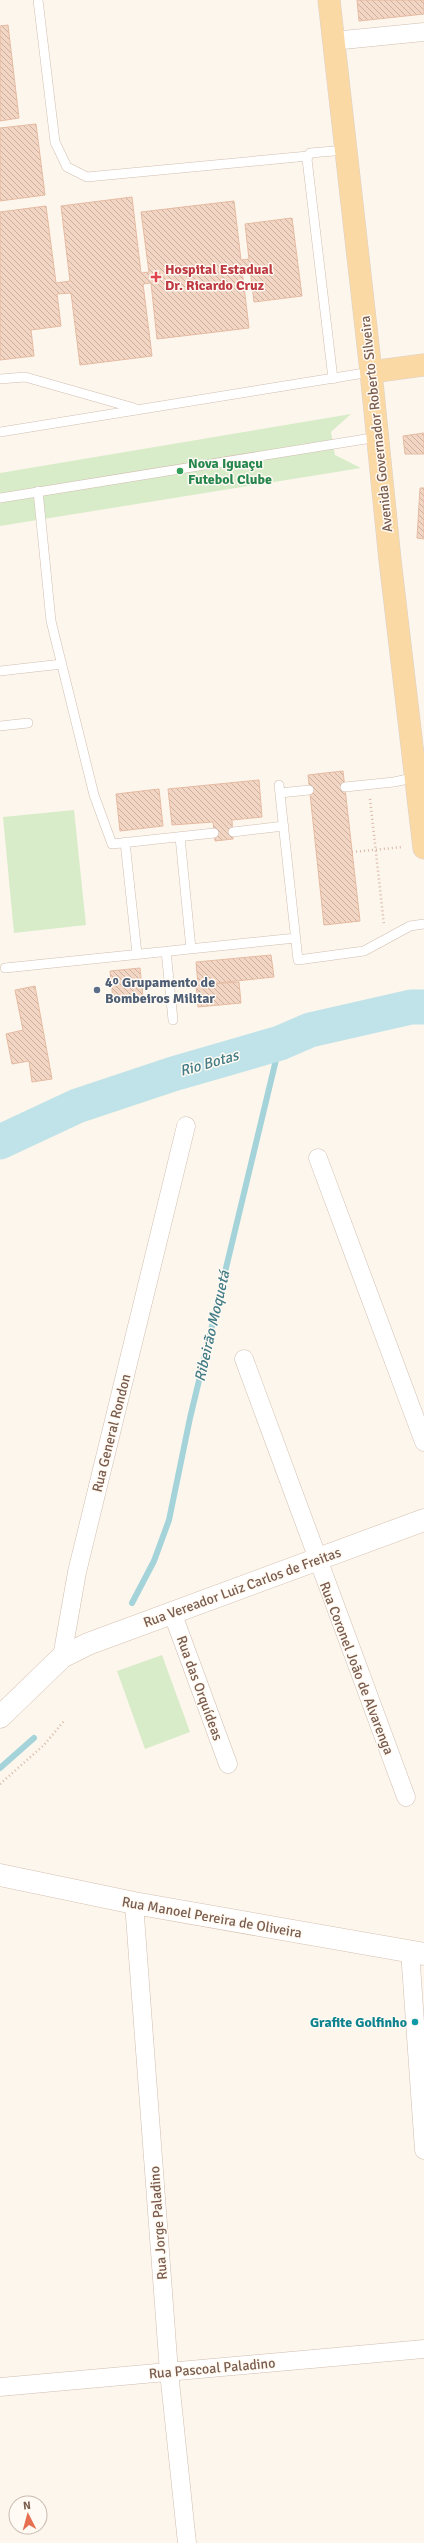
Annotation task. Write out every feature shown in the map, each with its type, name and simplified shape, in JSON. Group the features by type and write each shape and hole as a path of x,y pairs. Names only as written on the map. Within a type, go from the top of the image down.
{"main road":[{"name":"Avenida Governador Roberto Silveira","path":"329,0 405,687 422,771 424,846"},
{"path":"371,372 424,365"},
{"path":"405,687 415,699 424,704"}],"street":[{"path":"333,41 424,32"},
{"name":"Rua General Rondon","path":"62,1657 77,1572 186,1126"},
{"path":"318,1158 424,1442"},
{"name":"Rua Coronel João de Alvarenga","path":"244,1359 316,1559 406,1797"},
{"name":"Rua Vereador Luiz Carlos de Freitas","path":"62,1657 114,1633 424,1520"},
{"name":"Rua das Orquídeas","path":"172,1612 228,1764"},
{"path":"1,1716 62,1657"},
{"name":"Rua Manoel Pereira de Oliveira","path":"0,1875 134,1903 417,1953"},
{"name":"Rua Jorge Paladino","path":"134,1903 169,2372 187,2543"},
{"path":"417,1953 424,2150"},
{"name":"Rua Pascoal Paladino","path":"0,2387 424,2349"}],"lane":[{"path":"38,0 55,142 67,167 87,177 308,156 310,153 346,150"},
{"path":"308,156 333,379"},
{"path":"0,432 371,372"},
{"path":"0,379 25,378 138,410"},
{"path":"0,498 378,437"},
{"path":"38,491 51,621 94,795 112,844 214,834"},
{"path":"0,671 62,664"},
{"path":"0,726 28,723"},
{"path":"345,787 369,784 422,771"},
{"path":"310,790 280,789 298,960 364,951 410,926 424,924"},
{"path":"233,832 284,826"},
{"path":"180,837 190,949"},
{"path":"125,842 137,954"},
{"path":"5,968 296,938"},
{"path":"166,951 173,1020"}],"path":[{"path":"369,784 385,940"},
{"path":"352,852 424,846"},
{"path":"0,1784 44,1745 64,1721"}],"green space":[{"name":"Nova Iguaçu Futebol Clube","path":"351,414 331,432 335,455 361,468 0,526 0,473"},
{"path":"74,810 86,925 14,933 3,817"},
{"path":"162,1655 190,1732 145,1749 117,1671"}],"building":[{"path":"357,0 424,0 424,14 359,21"},
{"path":"8,25 19,118 0,121 0,26"},
{"path":"36,124 45,195 0,201 0,128"},
{"name":"Hospital Estadual Dr. Ricardo Cruz","path":"132,197 141,273 149,272 141,212 234,201 241,260 249,259 245,224 292,218 302,296 254,302 250,269 242,270 249,328 157,339 151,283 143,284 152,356 80,365 71,293 57,294 61,326 31,330 34,356 0,360 0,212 46,206 56,283 70,281 61,206"},
{"path":"424,433 424,454 405,454 403,436"},
{"path":"420,488 424,488 424,539 417,538"},
{"path":"343,771 360,921 324,925 308,775"},
{"path":"259,780 262,817 232,820 233,839 215,841 213,822 172,825 168,789"},
{"path":"159,789 163,826 120,831 116,794"},
{"path":"271,955 274,977 198,985 196,962"},
{"path":"140,968 143,997 113,1000 110,971"},
{"path":"239,982 241,1003 198,1007 196,985"},
{"path":"35,986 52,1079 32,1082 29,1061 12,1064 6,1034 23,1030 15,990"}],"waterway":[{"name":"Rio Botas","path":"0,1142 77,1106 173,1074 280,1043 310,1030 411,1007 424,1007"},
{"name":"Ribeirão Moquetá","path":"132,1603 154,1561 169,1520 190,1418 280,1043"},
{"name":"Ribeirão Moquetá","path":"0,1768 34,1738"}],"place":[{"name":"Hospital Estadual Dr. Ricardo Cruz","path":"156,277"},
{"name":"Nova Iguaçu Futebol Clube","path":"180,471"},
{"name":"4º Grupamento de Bombeiros Militar","path":"97,990"},
{"name":"Grafite Golfinho","path":"415,2022"}]}
